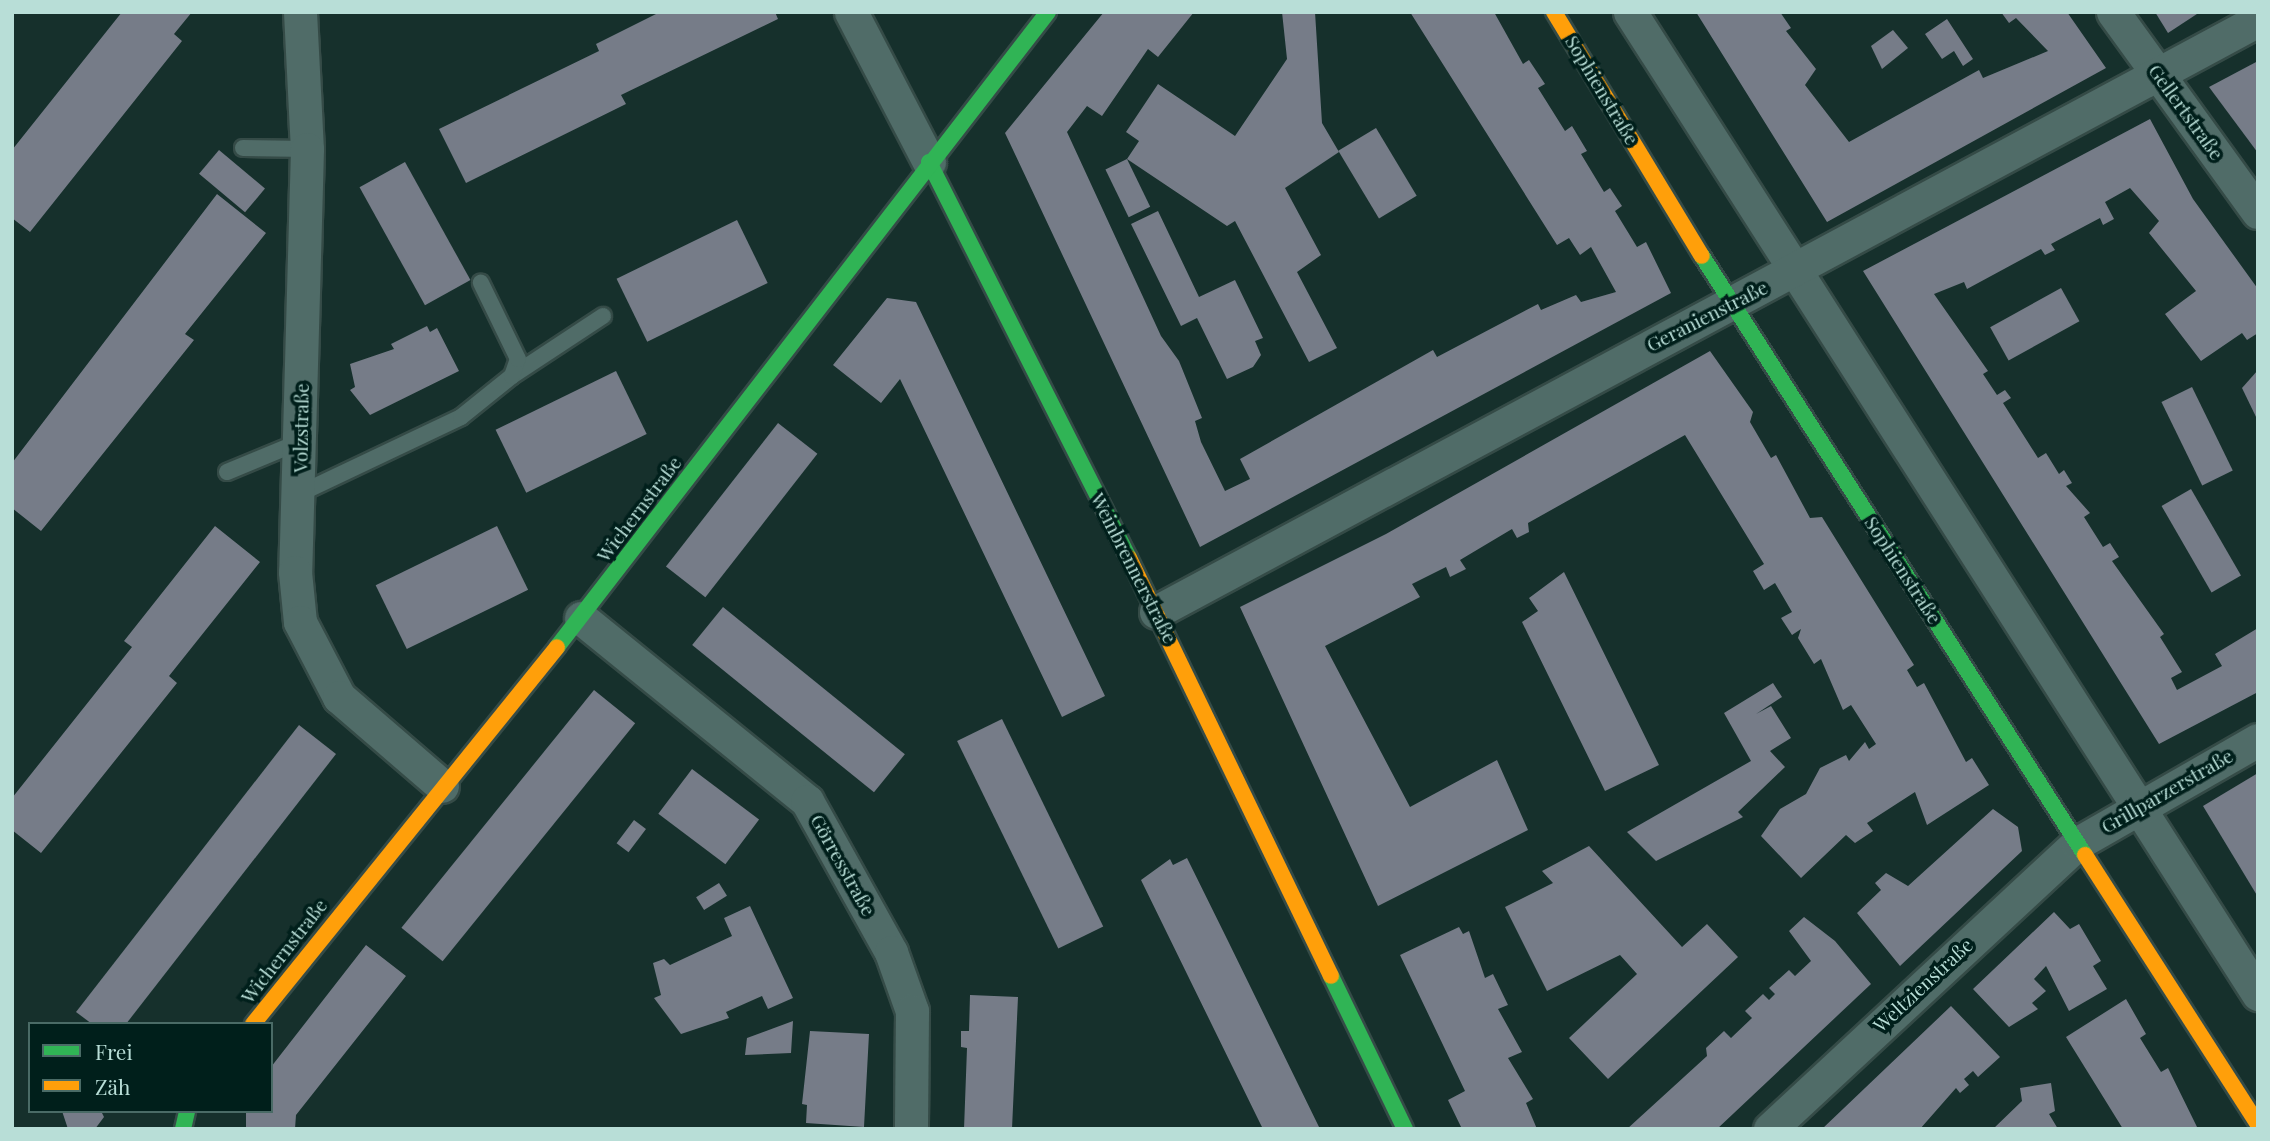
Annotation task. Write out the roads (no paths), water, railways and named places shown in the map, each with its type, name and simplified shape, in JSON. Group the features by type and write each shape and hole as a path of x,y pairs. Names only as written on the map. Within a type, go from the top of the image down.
{"street":[{"name":"Volzstraße","path":"300,12 307,149 301,442 295,572 300,622 316,661 367,724 442,786"},
{"name":"Weinbrennerstraße","path":"851,12 1156,612 1405,1129"},
{"name":"Wichernstraße","path":"255,1022 442,786 581,618 929,162 1048,12"},
{"name":"Sophienstraße","path":"1554,12 1730,302 2258,1124"},
{"path":"1630,12 2258,994"},
{"name":"Gellertstraße","path":"2113,12 2258,212"},
{"name":"Geranienstraße","path":"1156,612 1730,302 1797,271 2158,72 2258,20"},
{"name":"Görresstraße","path":"581,618 807,801 891,953 912,1011 911,1129"},
{"name":"Grillparzerstraße","path":"2078,843 2138,806 2258,740"},
{"name":"Weltzienstraße","path":"1770,1129 2078,843"}],"lane":[{"path":"243,148 307,149"},
{"path":"481,283 518,359 512,376"},
{"path":"299,494 461,417 512,376 603,316"},
{"path":"227,472 301,442"}]}
